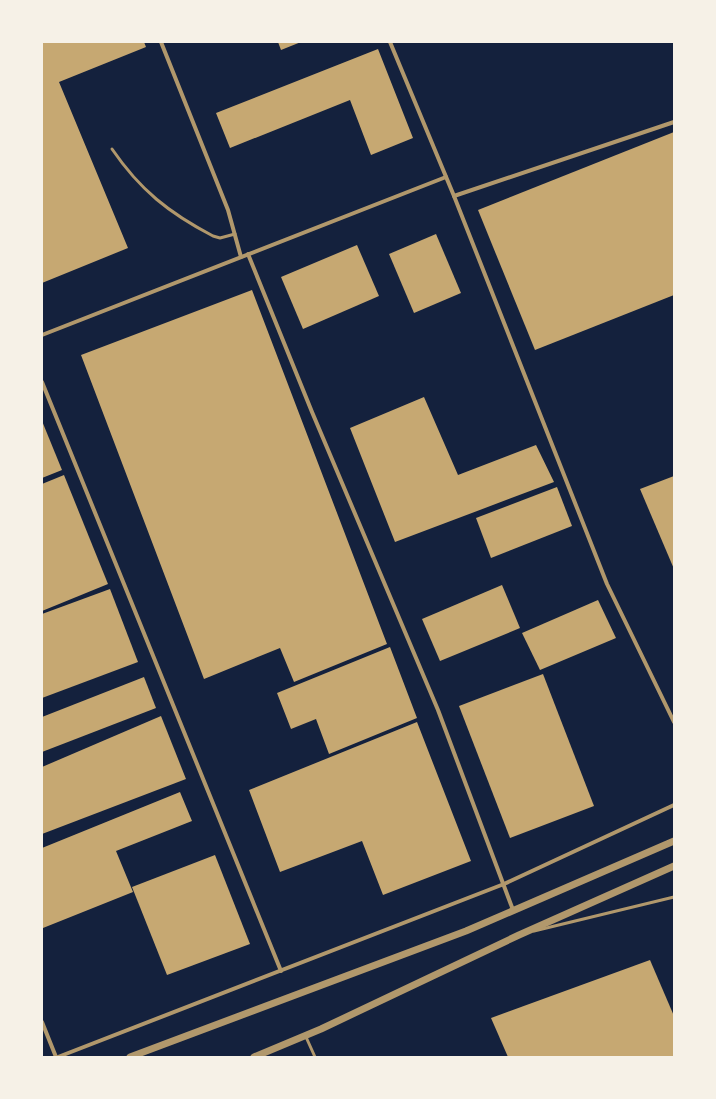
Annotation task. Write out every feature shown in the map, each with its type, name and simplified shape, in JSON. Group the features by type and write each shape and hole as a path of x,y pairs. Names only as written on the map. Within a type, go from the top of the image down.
{"street":[{"path":"161,42 228,210 241,257"},
{"path":"390,42 454,196 607,584 674,722"},
{"path":"454,196 674,122"},
{"path":"42,335 446,177"},
{"path":"248,254 312,412 438,710 513,910"},
{"path":"42,382 281,971"},
{"path":"42,1022 57,1057 504,884 674,805"},
{"path":"130,1057 458,934 674,840"},
{"path":"254,1057 305,1036 519,935 674,866"}],"lane":[{"path":"112,149 139,184 170,211 213,236 220,238 235,234"},
{"path":"519,935 674,897"},
{"path":"305,1036 315,1057"}],"building":[{"path":"42,42 144,42 146,47 59,82 128,248 42,283"},
{"path":"278,42 301,42 281,50"},
{"path":"378,49 413,138 371,155 350,100 230,148 216,113"},
{"path":"674,132 674,295 535,350 478,210"},
{"path":"436,234 461,293 414,313 389,254"},
{"path":"357,245 379,296 303,329 281,277"},
{"path":"252,290 387,644 294,682 280,648 204,679 81,355"},
{"path":"424,397 458,475 536,445 554,482 395,542 350,428"},
{"path":"42,421 62,470 42,478"},
{"path":"64,475 108,584 42,611 42,484"},
{"path":"674,476 674,569 640,489"},
{"path":"557,487 572,526 491,558 476,518"},
{"path":"502,585 520,628 440,661 422,619"},
{"path":"110,589 138,662 42,698 42,614"},
{"path":"598,600 616,638 540,670 522,633"},
{"path":"390,647 417,718 329,754 316,719 291,729 277,693"},
{"path":"543,674 594,806 510,838 459,706"},
{"path":"144,677 156,708 42,752 42,717"},
{"path":"161,716 186,779 42,834 42,767"},
{"path":"417,722 471,861 383,895 362,841 280,872 249,790"},
{"path":"180,792 192,821 116,851 133,892 43,928 42,848"},
{"path":"215,855 250,944 167,975 132,887"},
{"path":"650,960 674,1016 674,1057 508,1057 491,1018"}]}
